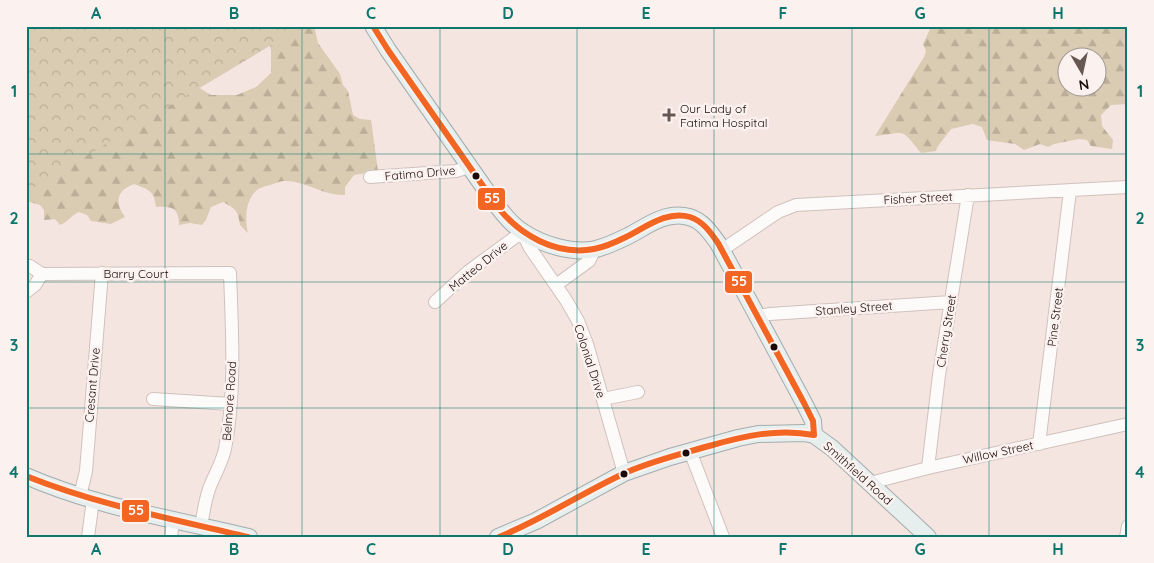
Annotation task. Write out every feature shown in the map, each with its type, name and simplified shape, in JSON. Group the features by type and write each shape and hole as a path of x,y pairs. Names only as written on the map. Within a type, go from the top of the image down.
{"main road":[{"path":"373,26 500,210 522,232 558,247 595,249 614,243 662,218 684,216 702,223 722,250 814,421 814,436"},
{"name":"Smithfield Road","path":"498,537 536,521 624,473 690,451 738,438 758,434 795,432 814,436 832,448 924,536"},
{"path":"26,476 87,498 249,537"}],"street":[{"name":"Fatima Drive","path":"370,177 456,170 469,167"},
{"name":"Fisher Street","path":"722,250 778,212 796,205 1128,188"},
{"name":"Pine Street","path":"1039,444 1070,191"},
{"name":"Cherry Street","path":"928,468 939,375 968,195"},
{"name":"Colonial Drive","path":"522,232 530,248 578,320 624,473"},
{"name":"Matteo Drive","path":"435,302 469,271 522,232"},
{"path":"556,285 589,261 595,249"},
{"path":"26,265 42,274 35,285 26,292"},
{"name":"Cresant Drive","path":"88,537 86,472 102,273"},
{"name":"Barry Court","path":"42,274 230,273"},
{"name":"Belmore Road","path":"201,525 210,485 223,456 230,404 233,340 230,273"},
{"name":"Stanley Street","path":"757,316 951,302"},
{"path":"603,399 638,392"},
{"path":"153,399 230,404"},
{"name":"Willow Street","path":"870,483 928,468 1128,424"},
{"path":"690,451 723,537"},
{"path":"171,537 174,520"},
{"path":"1126,537 1128,526"}],"green space":[{"path":"26,26 303,26 26,192"},
{"path":"258,26 314,26 318,43 340,74 343,85 348,91 353,115 360,119 371,120 378,171 354,175 345,187 345,195 329,193 292,181 281,181 261,188 257,190 249,201 246,217 248,233 240,225 236,210 223,202 211,207 202,225 190,223 179,225 178,215 173,209 156,207 154,197 150,191 134,184 124,190 119,197 119,206 125,217 111,224 91,221 87,215 79,212 60,225 55,219 44,220 44,210 40,205 26,201 26,60 198,87 211,95 237,95 256,87 271,73 271,49"},
{"path":"934,26 1128,26 1128,104 1111,105 1101,115 1102,126 1113,140 1112,149 1091,146 1087,140 1079,139 1048,147 1040,144 1024,150 1015,144 987,140 982,127 973,124 951,129 936,151 921,153 902,133 875,136 924,57 926,51 923,44 930,29"}],"transit line":[{"name":"55","path":"373,26 497,206 516,226 527,234 552,246 580,250 606,246 657,221 673,216 690,217 703,224 718,243 804,403 813,421 814,435"},
{"name":"55","path":"499,537 625,473 656,461 748,436 787,432 814,435"},
{"name":"55","path":"26,476 108,503 248,537"}],"place":[{"name":"Our Lady of Fatima Hospital","path":"669,115"}]}
